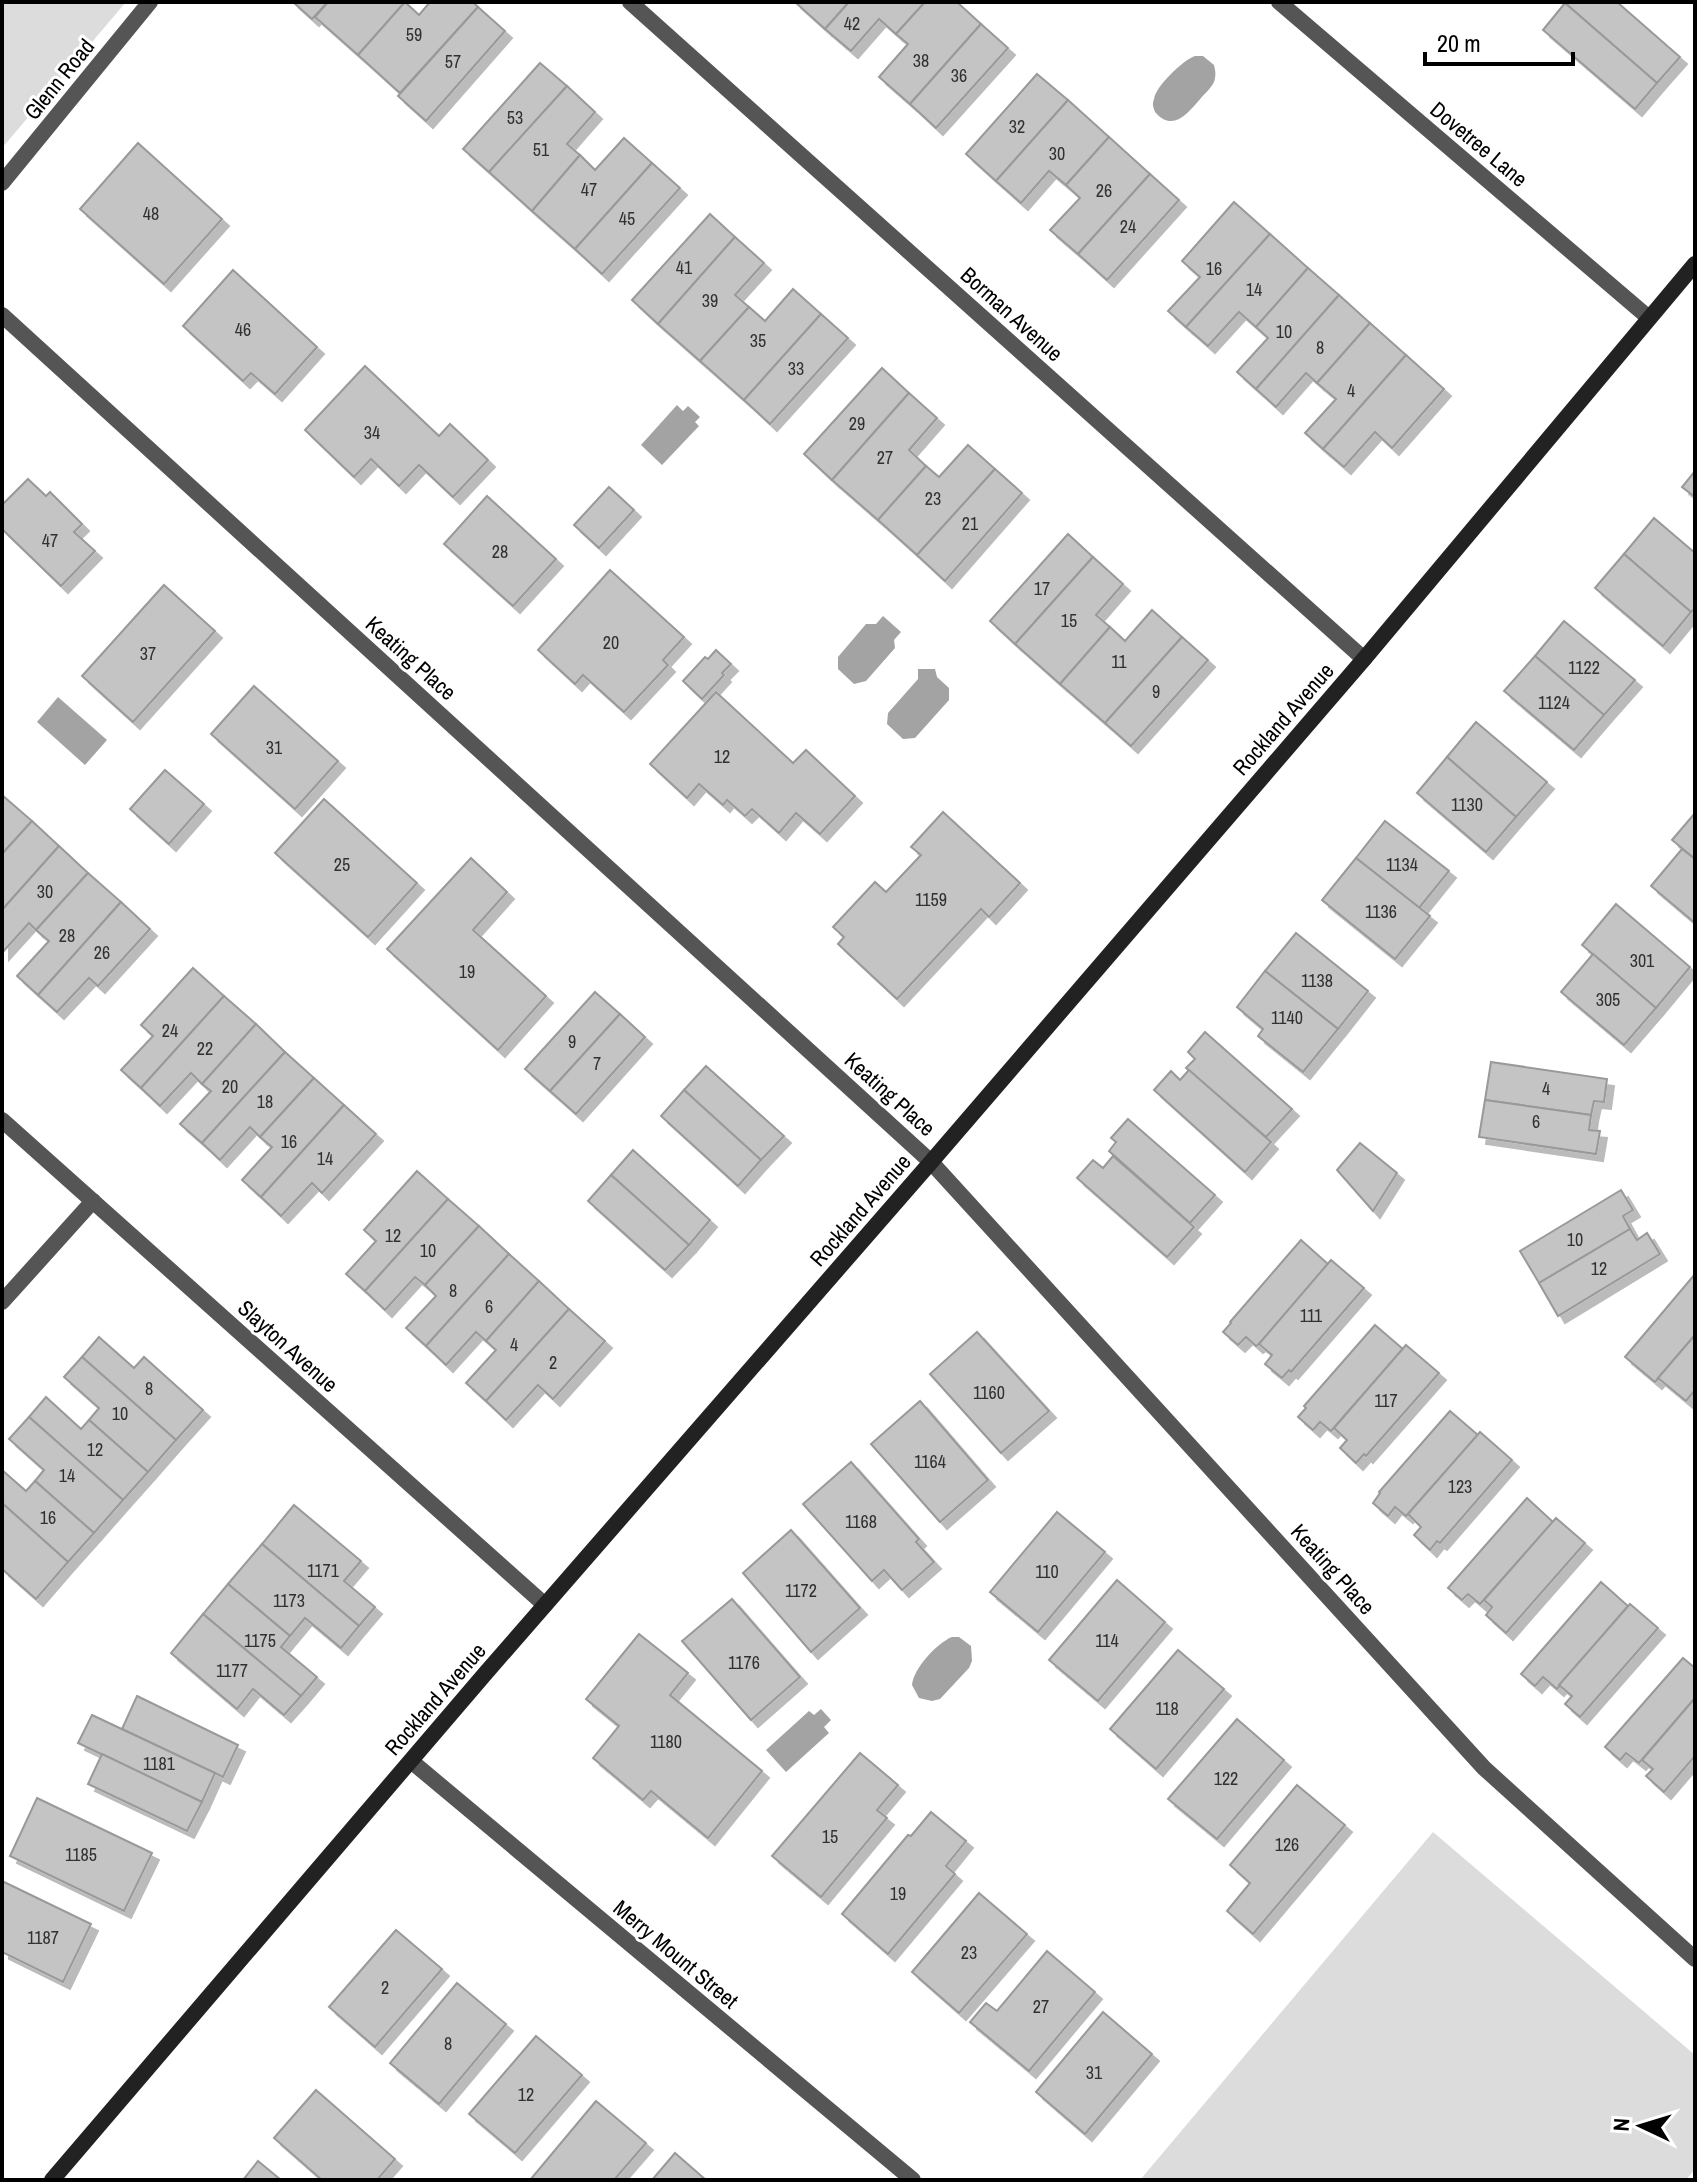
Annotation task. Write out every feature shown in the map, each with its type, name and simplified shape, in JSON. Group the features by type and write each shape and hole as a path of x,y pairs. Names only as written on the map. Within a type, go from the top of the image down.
{"street":[{"name":"Glenn Road","path":"2,183 150,2"},
{"name":"Borman Avenue","path":"630,2 1364,659"},
{"name":"Dovetree Lane","path":"1287,5 1649,318"},
{"name":"Rockland Avenue","path":"52,2180 1364,659 1695,264"},
{"name":"Keating Place","path":"2,315 931,1162 1484,1768 1695,1959"},
{"name":"Slayton Avenue","path":"2,1120 545,1605"},
{"path":"2,1302 93,1201"},
{"name":"Merry Mount Street","path":"411,1761 913,2180"}],"shaded area":[{"path":"2,2 126,2 2,148"},
{"path":"1195,56 1203,56 1214,65 1213,84 1191,109 1180,118 1168,121 1155,112 1153,103 1156,94 1171,74"},
{"path":"677,405 683,411 688,406 700,417 695,422 699,426 662,465 641,445"},
{"path":"883,616 901,632 894,640 895,648 866,681 854,684 838,669 838,657 866,624 876,624"},
{"path":"918,669 935,669 937,677 949,688 949,700 915,738 903,739 887,724 888,713 918,679"},
{"path":"58,697 107,740 85,765 37,722"},
{"path":"952,1637 959,1637 971,1646 969,1668 940,1699 919,1698 912,1685 921,1664"},
{"path":"821,1709 831,1720 824,1727 829,1733 786,1772 766,1750 809,1711 814,1715"},
{"path":"1433,1832 1695,2055 1695,2169 1686,2180 1140,2180"}],"building":[{"path":"293,2 328,2 312,19"},
{"path":"328,2 405,2 358,55 315,17"},
{"path":"405,2 419,15 430,2 473,2 478,7 400,93 358,55"},
{"path":"795,2 849,2 825,29"},
{"path":"849,2 925,2 896,34 879,19 851,51 825,29"},
{"path":"925,2 957,2 981,24 910,104 879,77 908,44 896,34"},
{"path":"1567,2 1617,2 1680,57 1657,83"},
{"path":"1565,3 1657,83 1635,109 1543,30"},
{"path":"478,7 505,31 426,121 398,96"},
{"path":"981,24 1008,48 936,128 910,104"},
{"path":"540,63 567,86 489,172 463,149"},
{"path":"1037,74 1068,100 996,181 966,154"},
{"path":"567,86 595,112 567,144 580,155 532,211 489,172"},
{"path":"1068,100 1109,137 1066,185 1049,171 1021,203 996,181"},
{"path":"1109,137 1150,174 1078,254 1050,230 1080,198 1066,185"},
{"path":"624,138 652,163 575,249 532,211 580,155 595,170"},
{"path":"138,143 222,219 164,284 80,209"},
{"path":"652,163 680,188 602,274 575,249"},
{"path":"1150,174 1179,200 1107,280 1078,254"},
{"path":"1234,202 1270,234 1186,327 1168,311 1200,277 1182,261"},
{"path":"710,214 735,237 658,324 632,300"},
{"path":"1270,234 1308,268 1256,327 1239,312 1208,346 1186,327"},
{"path":"735,237 764,263 735,295 749,307 700,361 658,324"},
{"path":"1308,268 1339,295 1256,389 1237,372 1268,338 1256,327"},
{"path":"233,270 317,347 275,394 251,373 243,381 183,326"},
{"path":"793,289 821,314 744,400 700,361 749,307 765,321"},
{"path":"1339,295 1370,323 1317,383 1306,373 1276,407 1256,389"},
{"path":"821,314 848,338 770,424 744,400"},
{"path":"1370,323 1406,355 1323,449 1305,433 1336,399 1317,383"},
{"path":"1406,355 1444,389 1392,448 1375,432 1344,467 1323,449"},
{"path":"365,366 439,436 450,424 488,460 453,497 419,465 399,486 371,459 354,477 305,430"},
{"path":"882,368 909,393 832,480 804,454"},
{"path":"909,393 937,418 909,450 926,466 878,520 832,480"},
{"path":"968,445 995,469 917,555 878,520 926,466 939,477"},
{"path":"995,469 1022,493 945,581 917,555"},
{"path":"1695,471 1695,497 1682,487"},
{"path":"28,479 46,496 50,492 82,524 74,532 95,551 61,586 2,529 2,505"},
{"path":"609,487 634,510 599,548 574,525"},
{"path":"487,496 556,559 513,606 444,544"},
{"path":"1654,518 1695,553 1695,608 1691,612 1624,554"},
{"path":"1068,534 1093,557 1015,644 990,621"},
{"path":"1624,554 1691,612 1663,646 1595,588"},
{"path":"1093,557 1123,584 1096,615 1110,627 1060,684 1015,644"},
{"path":"610,570 684,637 663,660 668,665 624,712 583,675 575,684 538,650"},
{"path":"164,585 215,631 133,722 82,676"},
{"path":"1152,610 1182,637 1105,723 1060,684 1110,627 1125,641"},
{"path":"1564,621 1635,680 1604,715 1535,656"},
{"path":"1182,637 1208,660 1131,746 1105,723"},
{"path":"716,650 731,664 702,699 683,681 705,657 708,659"},
{"path":"1535,656 1604,715 1574,750 1504,691"},
{"path":"254,686 338,761 295,809 211,734"},
{"path":"716,692 793,763 806,750 855,796 820,834 796,813 779,833 752,809 745,816 727,800 723,805 699,784 687,798 650,764"},
{"path":"1476,722 1547,782 1516,817 1447,757"},
{"path":"1447,757 1516,817 1486,852 1417,793"},
{"path":"165,770 204,804 169,844 130,809"},
{"path":"2,795 32,821 2,854"},
{"path":"324,799 417,883 368,937 275,853"},
{"path":"943,812 1020,883 989,917 981,909 897,999 838,944 844,937 833,927 875,882 886,892 921,855 911,847"},
{"path":"1695,813 1695,859 1672,840"},
{"path":"32,821 59,846 2,910 2,854"},
{"path":"1385,821 1449,871 1419,908 1356,858"},
{"path":"59,846 88,873 36,930 29,923 2,953 2,910"},
{"path":"1682,849 1695,859 1695,923 1651,886"},
{"path":"471,858 507,892 473,930 546,996 498,1050 387,949"},
{"path":"1356,858 1430,916 1395,959 1322,900"},
{"path":"88,873 121,902 38,995 17,976 49,941 36,930"},
{"path":"121,902 150,929 98,986 89,978 57,1012 38,995"},
{"path":"1616,904 1690,967 1656,1008 1582,945"},
{"path":"1296,933 1368,991 1338,1029 1265,971"},
{"path":"1593,954 1656,1008 1624,1045 1561,992"},
{"path":"193,968 224,996 141,1088 121,1070 153,1036 141,1025"},
{"path":"1265,971 1338,1029 1303,1072 1258,1036 1263,1029 1237,1007"},
{"path":"595,992 620,1014 550,1091 525,1069"},
{"path":"224,996 256,1024 202,1084 191,1073 160,1106 141,1088"},
{"path":"620,1014 645,1037 576,1114 550,1091"},
{"path":"256,1024 285,1052 202,1143 180,1124 211,1091 202,1084"},
{"path":"1205,1032 1292,1109 1266,1137 1186,1068 1195,1059 1188,1052"},
{"path":"285,1052 314,1078 260,1137 250,1127 220,1160 202,1143"},
{"path":"1491,1062 1607,1079 1604,1102 1594,1101 1591,1115 1485,1100"},
{"path":"706,1066 784,1136 761,1160 684,1090"},
{"path":"1189,1070 1271,1142 1245,1172 1154,1090 1171,1071 1180,1080"},
{"path":"314,1078 344,1105 261,1197 242,1180 272,1147 260,1137"},
{"path":"684,1090 761,1160 738,1186 661,1116"},
{"path":"1485,1100 1591,1115 1589,1130 1600,1131 1596,1154 1479,1137"},
{"path":"344,1105 376,1134 322,1193 312,1183 281,1216 261,1197"},
{"path":"1128,1119 1215,1195 1190,1223 1109,1151 1116,1142 1111,1138"},
{"path":"1360,1143 1397,1173 1373,1211 1337,1170"},
{"path":"633,1150 710,1220 689,1245 611,1175"},
{"path":"1113,1156 1194,1227 1167,1257 1077,1178 1093,1160 1103,1168"},
{"path":"417,1171 448,1199 365,1291 346,1274 376,1241 364,1230"},
{"path":"611,1175 689,1245 665,1270 588,1201"},
{"path":"1621,1190 1633,1210 1623,1216 1630,1229 1539,1283 1520,1251"},
{"path":"448,1199 479,1226 425,1285 415,1277 385,1310 365,1291"},
{"path":"479,1226 509,1254 426,1346 406,1328 436,1296 425,1285"},
{"path":"1630,1229 1637,1240 1647,1233 1660,1254 1558,1316 1539,1283"},
{"path":"1301,1240 1328,1264 1259,1344 1256,1346 1246,1337 1238,1345 1223,1332"},
{"path":"509,1254 539,1281 486,1341 476,1332 446,1365 426,1346"},
{"path":"1331,1260 1364,1288 1291,1372 1289,1370 1282,1378 1265,1364 1272,1355 1259,1344"},
{"path":"1695,1274 1695,1335 1655,1382 1625,1357"},
{"path":"539,1281 569,1309 486,1401 466,1383 496,1350 486,1341"},
{"path":"569,1309 605,1341 553,1399 538,1385 506,1420 486,1401"},
{"path":"1375,1325 1403,1349 1331,1431 1320,1422 1313,1430 1298,1417 1306,1408 1304,1406"},
{"path":"977,1332 1049,1411 1001,1453 930,1374"},
{"path":"1695,1335 1695,1390 1686,1401 1658,1378"},
{"path":"99,1337 134,1368 144,1357 203,1410 176,1440 82,1357"},
{"path":"1406,1345 1439,1373 1366,1456 1364,1454 1356,1463 1340,1448 1347,1440 1334,1428"},
{"path":"82,1357 176,1440 148,1472 89,1420 99,1408 64,1377"},
{"path":"46,1397 81,1429 89,1420 148,1472 123,1500 29,1417"},
{"path":"920,1401 988,1480 940,1522 871,1444"},
{"path":"1450,1411 1478,1435 1406,1516 1395,1507 1388,1516 1373,1503 1379,1492"},
{"path":"29,1417 123,1500 94,1533 35,1481 44,1470 9,1439"},
{"path":"1480,1432 1512,1460 1440,1543 1437,1541 1430,1550 1414,1535 1421,1527 1408,1514"},
{"path":"851,1462 919,1539 916,1542 934,1562 902,1590 884,1570 872,1581 803,1504"},
{"path":"2,1470 26,1491 35,1481 94,1533 68,1562 2,1503"},
{"path":"1527,1498 1553,1522 1480,1604 1468,1594 1462,1600 1448,1588"},
{"path":"2,1503 68,1562 36,1599 2,1569"},
{"path":"294,1505 361,1561 344,1581 375,1607 359,1626 262,1544"},
{"path":"1057,1512 1105,1552 1038,1632 990,1592"},
{"path":"1556,1518 1585,1543 1506,1633 1486,1615 1492,1607 1484,1600"},
{"path":"791,1530 860,1608 811,1652 743,1573"},
{"path":"262,1544 359,1626 341,1648 305,1618 290,1636 228,1584"},
{"path":"1117,1580 1165,1622 1098,1701 1049,1660"},
{"path":"1601,1582 1628,1606 1557,1689 1543,1677 1535,1686 1521,1674"},
{"path":"228,1584 290,1636 281,1647 317,1677 301,1696 203,1614"},
{"path":"732,1599 800,1677 751,1720 682,1641"},
{"path":"1630,1604 1658,1628 1580,1717 1565,1704 1572,1696 1559,1685"},
{"path":"203,1614 301,1696 284,1715 253,1689 237,1709 171,1653"},
{"path":"639,1634 688,1673 670,1695 762,1771 708,1838 651,1791 643,1800 593,1758 619,1726 586,1699"},
{"path":"1178,1650 1224,1689 1156,1769 1110,1729"},
{"path":"1683,1658 1695,1668 1695,1698 1639,1763 1626,1753 1620,1760 1605,1747"},
{"path":"137,1696 238,1745 223,1777 122,1729"},
{"path":"1695,1698 1695,1756 1664,1792 1646,1776 1653,1769 1642,1760"},
{"path":"92,1715 215,1773 202,1802 78,1743"},
{"path":"1237,1719 1284,1760 1217,1839 1168,1799"},
{"path":"860,1753 898,1785 877,1810 887,1818 821,1897 772,1856"},
{"path":"102,1754 202,1802 187,1831 88,1784"},
{"path":"1297,1785 1345,1825 1253,1934 1227,1911 1250,1883 1230,1865"},
{"path":"37,1798 152,1853 124,1911 10,1856"},
{"path":"931,1812 966,1841 946,1866 955,1874 888,1954 842,1914"},
{"path":"2,1881 91,1924 63,1982 2,1952"},
{"path":"979,1893 1027,1934 959,2013 912,1972"},
{"path":"396,1930 442,1969 375,2047 329,2007"},
{"path":"1047,1951 1095,1992 1029,2071 970,2022 986,2003 997,2011"},
{"path":"457,1983 506,2024 439,2104 390,2063"},
{"path":"1103,2012 1152,2054 1085,2134 1036,2092"},
{"path":"536,2036 582,2075 515,2153 469,2114"},
{"path":"316,2090 395,2159 377,2180 322,2180 274,2138"},
{"path":"596,2101 646,2143 614,2180 530,2180"},
{"path":"675,2153 706,2180 652,2180"},
{"path":"258,2161 281,2180 243,2180"}]}
